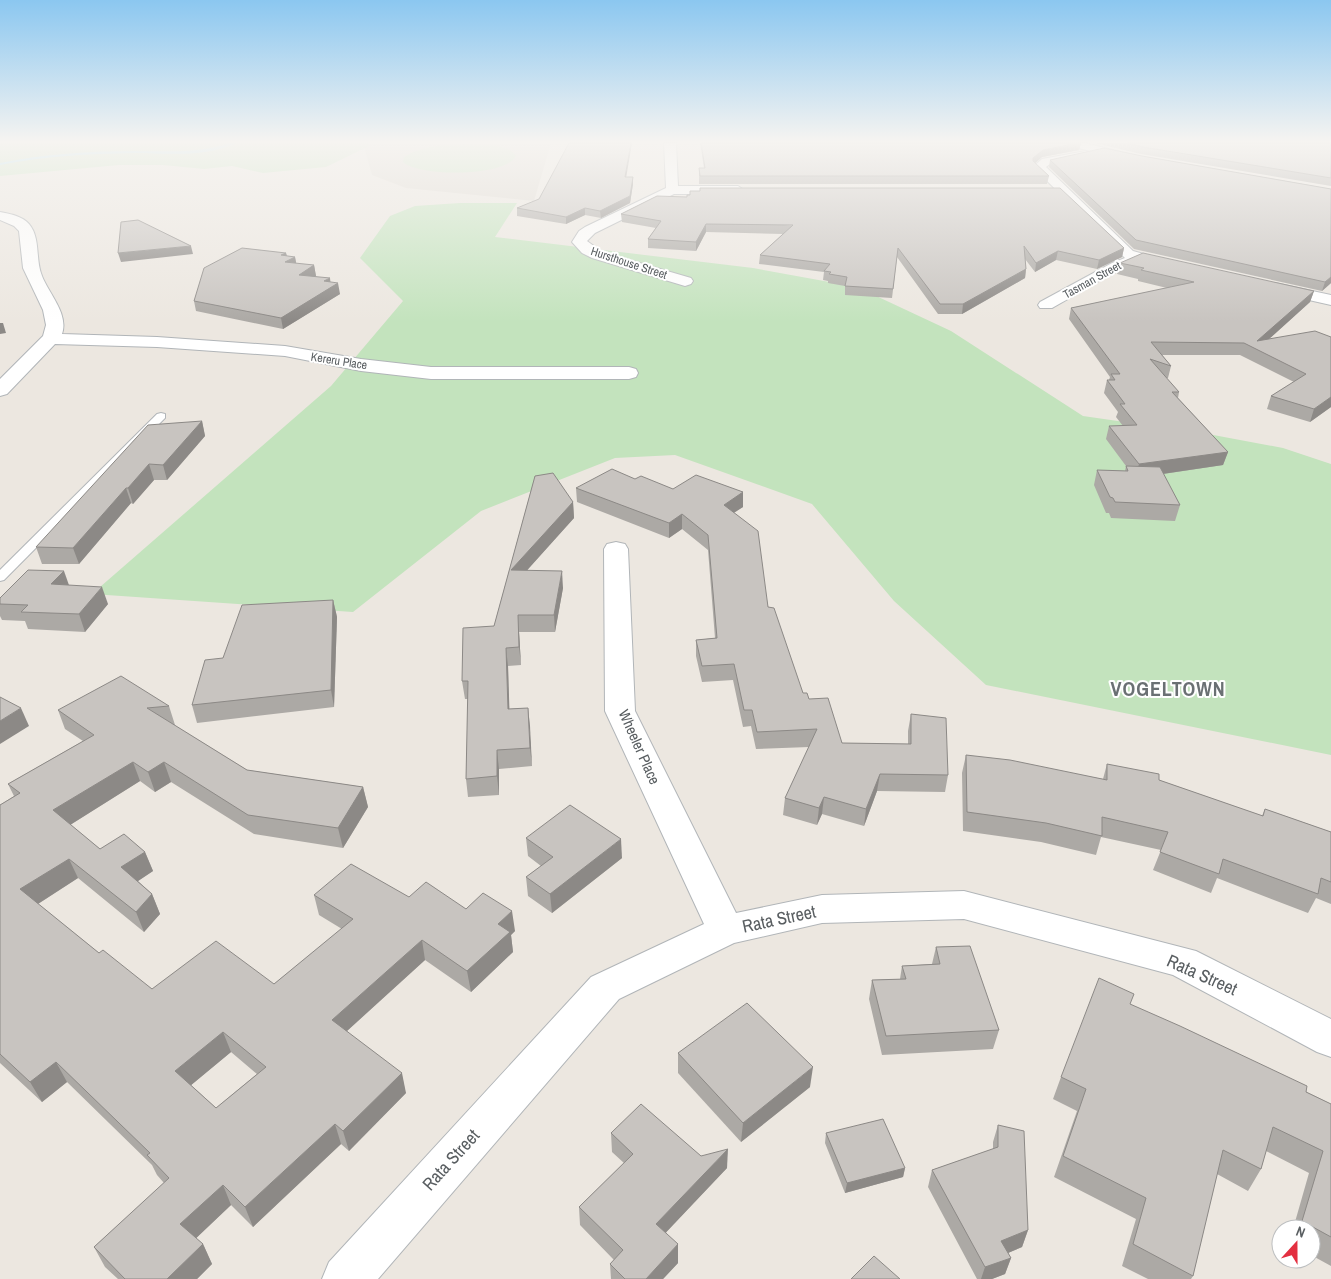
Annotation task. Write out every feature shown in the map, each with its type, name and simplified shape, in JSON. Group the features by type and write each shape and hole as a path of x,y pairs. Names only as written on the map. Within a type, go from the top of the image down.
{"street":[{"name":"Hursthouse Street","path":"646,203 590,230 584,234 579,242 587,250 597,255 685,281"},
{"path":"1075,203 1128,254 1187,269"},
{"path":"0,216 17,221 24,226 27,234 32,271 52,313 55,324 55,331 50,339 0,390"},
{"name":"Tasman Street","path":"1046,305 1117,266 1138,258"},
{"path":"1264,285 1331,300"},
{"name":"Kereru Place","path":"50,339 157,342 285,351 360,365 431,372 629,373"},
{"name":"Wheeler Place","path":"616,549 620,711 726,930"},
{"name":"Rata Street","path":"346,1279 605,988 726,930 822,909 964,905 1183,962 1331,1039"}],"lane":[{"path":"0,577 160,416"}],"green space":[{"path":"460,203 517,203 495,237 753,268 857,287 951,331 1083,416 1208,434 1283,448 1331,464 1331,755 986,685 894,601 812,504 675,455 615,458 481,511 353,612 92,594 331,386 403,301 360,258 390,216 415,206"}],"building":[{"path":"530,203 617,203 600,211 585,208 566,217 517,208"},
{"path":"644,203 1076,203 1124,248 1099,260 1058,251 1036,263 1024,246 1026,269 963,304 940,304 898,248 893,289 845,286 847,277 829,274 831,272 824,271 830,264 760,255 793,225 706,224 696,242 648,239 661,221 621,214"},
{"path":"1096,203 1331,203 1331,277 1325,282 1136,240"},
{"path":"138,220 191,246 118,253 121,222"},
{"path":"242,248 286,253 281,255 295,257 285,262 314,265 299,275 330,278 324,281 338,283 281,318 194,301 204,268"},
{"path":"1143,253 1314,291 1257,341 1315,331 1331,337 1331,397 1314,409 1271,396 1306,374 1244,343 1151,342 1171,366 1150,359 1179,392 1172,392 1228,452 1139,464 1109,426 1137,425 1120,404 1125,404 1107,380 1115,380 1111,374 1120,374 1071,308 1194,282 1141,270 1144,268 1120,263"},
{"path":"202,421 163,465 149,464 73,548 36,547 148,425"},
{"path":"1126,466 1160,467 1180,505 1115,502 1110,497 1097,470 1128,471"},
{"path":"612,469 635,479 641,476 673,489 696,475 743,492 724,505 758,531 768,607 774,608 803,693 807,693 809,699 828,698 842,743 911,744 911,714 946,718 948,775 880,774 866,809 824,797 819,808 785,798 817,729 757,732 752,710 744,710 734,664 702,666 696,640 717,638 708,535 682,514 669,523 576,488"},
{"path":"553,473 573,502 511,570 562,571 554,615 518,615 519,647 506,648 508,709 528,708 530,748 497,750 497,776 466,779 468,681 462,681 463,628 494,626 535,476"},
{"path":"28,570 64,571 51,584 102,587 79,614 21,612 28,605 0,604 0,598"},
{"path":"333,600 331,690 192,705 205,660 223,658 242,605"},
{"path":"121,676 169,706 147,708 247,770 363,787 338,828 248,815 164,762 148,772 133,762 53,810 100,849 124,834 145,852 121,867 152,894 136,912 69,859 20,889 99,953 103,950 152,989 216,941 274,984 353,919 314,895 351,864 409,897 426,882 466,909 483,893 512,911 498,924 510,932 467,971 422,940 332,1020 402,1073 343,1131 335,1124 245,1207 223,1185 180,1224 203,1244 167,1279 125,1279 94,1247 169,1178 147,1155 150,1153 56,1062 30,1082 0,1054 0,805 20,793 8,784 94,735 58,710","holes":["223,1032 266,1067 216,1108 175,1071"]},
{"path":"0,697 21,708 0,721"},
{"path":"966,755 1010,760 1107,780 1107,764 1159,774 1159,780 1263,816 1265,809 1331,832 1331,882 1321,878 1318,894 1223,859 1219,874 1160,852 1168,832 1102,817 1102,836 1046,823 967,812"},
{"path":"570,805 621,839 550,894 526,877 553,857 526,838"},
{"path":"970,946 999,1030 886,1036 872,980 906,979 902,966 940,964 936,947"},
{"path":"1099,978 1134,994 1130,1004 1307,1086 1306,1092 1331,1104 1331,1237 1321,1231 1321,1219 1303,1219 1323,1151 1273,1127 1261,1169 1223,1150 1193,1276 1133,1244 1146,1198 1063,1156 1086,1089 1061,1077"},
{"path":"747,1003 813,1067 743,1123 678,1053"},
{"path":"641,1104 701,1156 728,1149 656,1224 678,1244 646,1279 625,1279 610,1264 623,1250 579,1207 633,1154 611,1133"},
{"path":"883,1119 905,1168 847,1183 826,1133"},
{"path":"998,1125 1024,1131 1028,1230 1001,1241 1011,1258 985,1267 932,1170 998,1147"},
{"path":"874,1256 900,1279 851,1279"}],"district":[{"name":"VOGELTOWN","path":"1168,689"}]}
